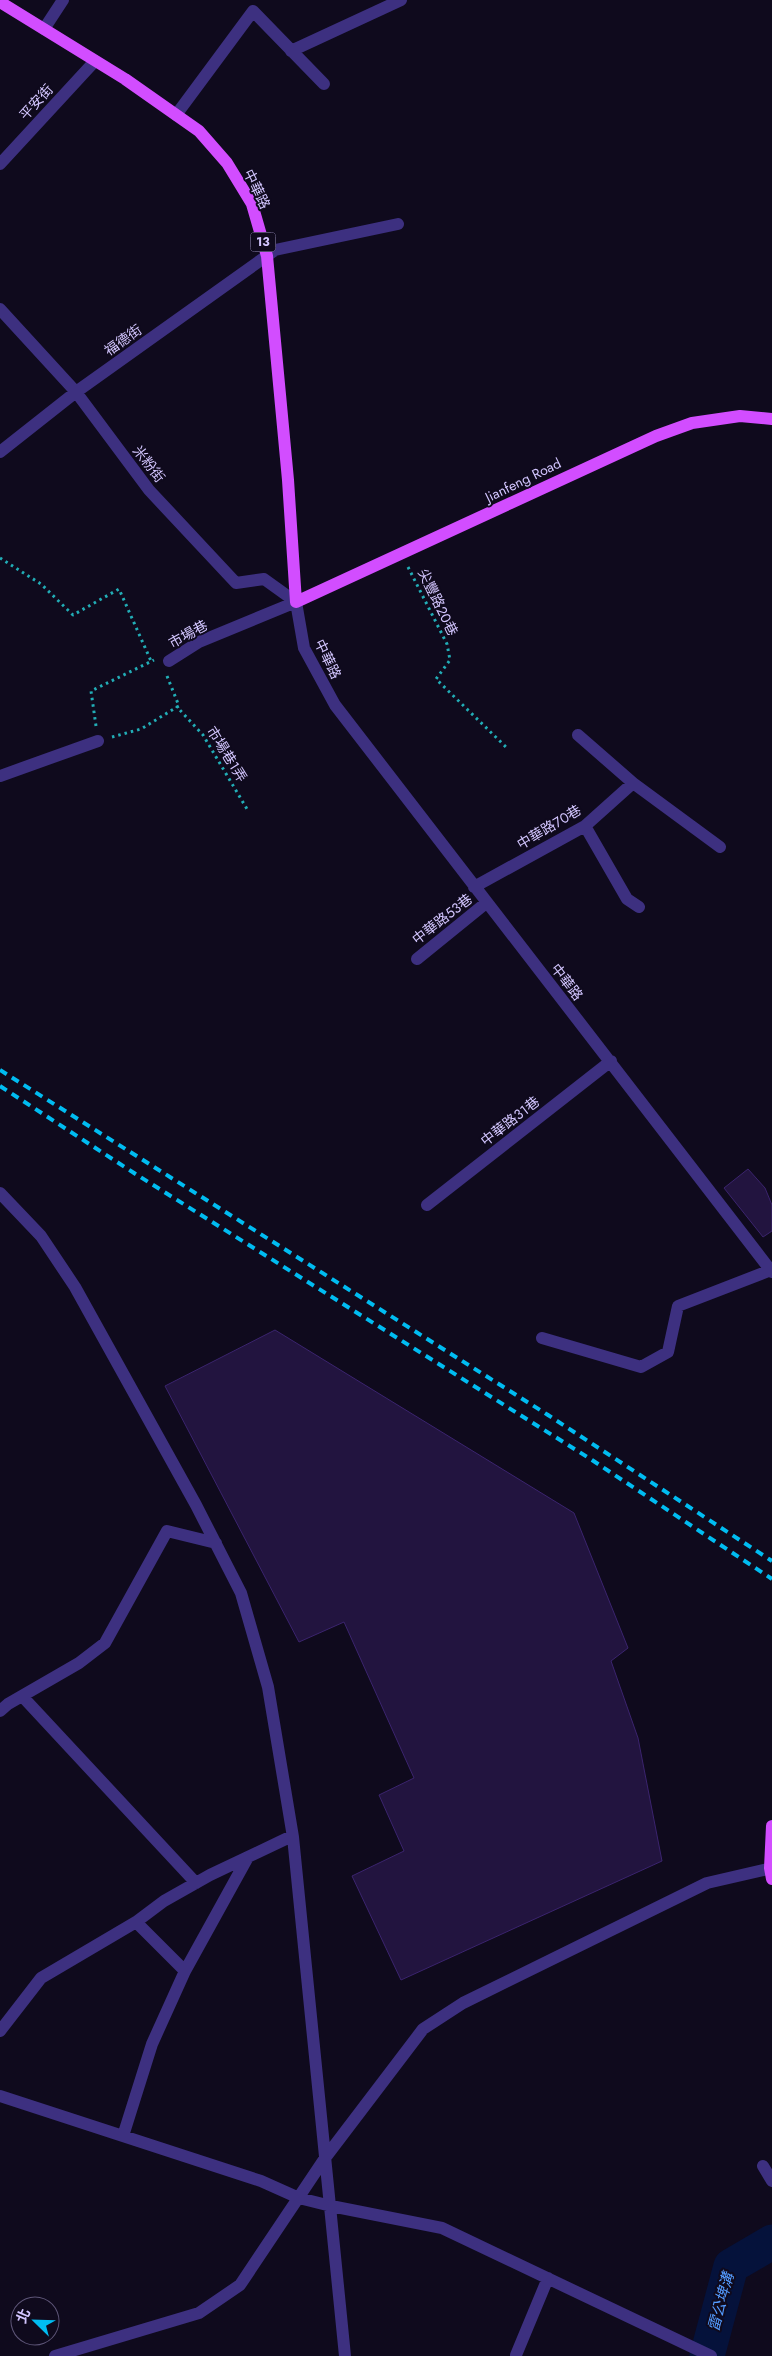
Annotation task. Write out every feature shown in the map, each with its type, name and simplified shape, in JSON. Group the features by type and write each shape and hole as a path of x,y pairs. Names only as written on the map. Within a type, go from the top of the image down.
{"main road":[{"name":"中華路","path":"3,4 95,61 199,131 228,163 252,204 267,256 288,480 296,602"},
{"name":"Jianfeng Road","path":"296,602 656,436 692,423 740,416 772,420"},
{"path":"771,1872 772,1826"}],"street":[{"path":"44,29 63,0"},
{"path":"291,51 400,0"},
{"path":"176,115 253,11 324,84"},
{"name":"平安街","path":"0,164 95,61"},
{"name":"福德街","path":"0,452 76,392 275,250 398,224"},
{"name":"米粉街","path":"0,309 76,392 149,490 236,583 264,579 296,602"},
{"name":"市場巷","path":"169,662 199,642 296,602"},
{"name":"中華路","path":"296,602 304,648 335,705 771,1271"},
{"path":"578,734 633,783 720,847"},
{"path":"0,776 98,740"},
{"name":"中華路70巷","path":"474,887 584,826 633,783"},
{"path":"584,826 626,899 639,907"},
{"name":"中華路53巷","path":"417,959 486,903"},
{"name":"中華路31巷","path":"427,1205 610,1061"},
{"path":"0,1193 42,1236 75,1287 241,1593 268,1687 292,1836 331,2206 344,2356"},
{"path":"542,1338 641,1367 668,1352 678,1306 771,1271"},
{"path":"0,1711 79,1663 105,1643 167,1530 216,1544"},
{"path":"22,1696 196,1883"},
{"path":"0,2031 42,1978 136,1922 164,1901 196,1883 292,1836"},
{"path":"123,2136 152,2044 185,1971 248,1857"},
{"path":"55,2356 199,2313 240,2285 325,2158 423,2029 463,2003 707,1883 771,1872"},
{"path":"136,1922 185,1971"},
{"path":"0,2096 261,2181 299,2198 442,2228 711,2356"},
{"path":"763,2166 772,2181"},
{"path":"516,2355 548,2278"}],"path":[{"name":"尖豐路20巷","path":"401,553 447,644 450,660 436,679 506,747"},
{"path":"0,558 41,584 74,615 119,589 151,661"},
{"name":"市場巷","path":"98,740 91,691 164,655 169,662"},
{"name":"市場巷1弄","path":"169,662 167,678 180,706 177,707 203,734 247,809"},
{"path":"98,740 141,729 177,707"}],"building":[{"path":"748,1169 765,1188 772,1205 772,1231 763,1237 724,1188"},
{"path":"275,1330 574,1513 628,1648 611,1661 638,1738 662,1861 401,1980 352,1876 404,1851 379,1795 414,1778 344,1622 299,1642 165,1386"}],"waterway":[{"name":"雷公埤溝","path":"707,2356 731,2266 772,2242"}],"railway":[{"path":"0,1070 548,1415 772,1561"},
{"path":"0,1086 134,1173 592,1460 772,1579"}]}
